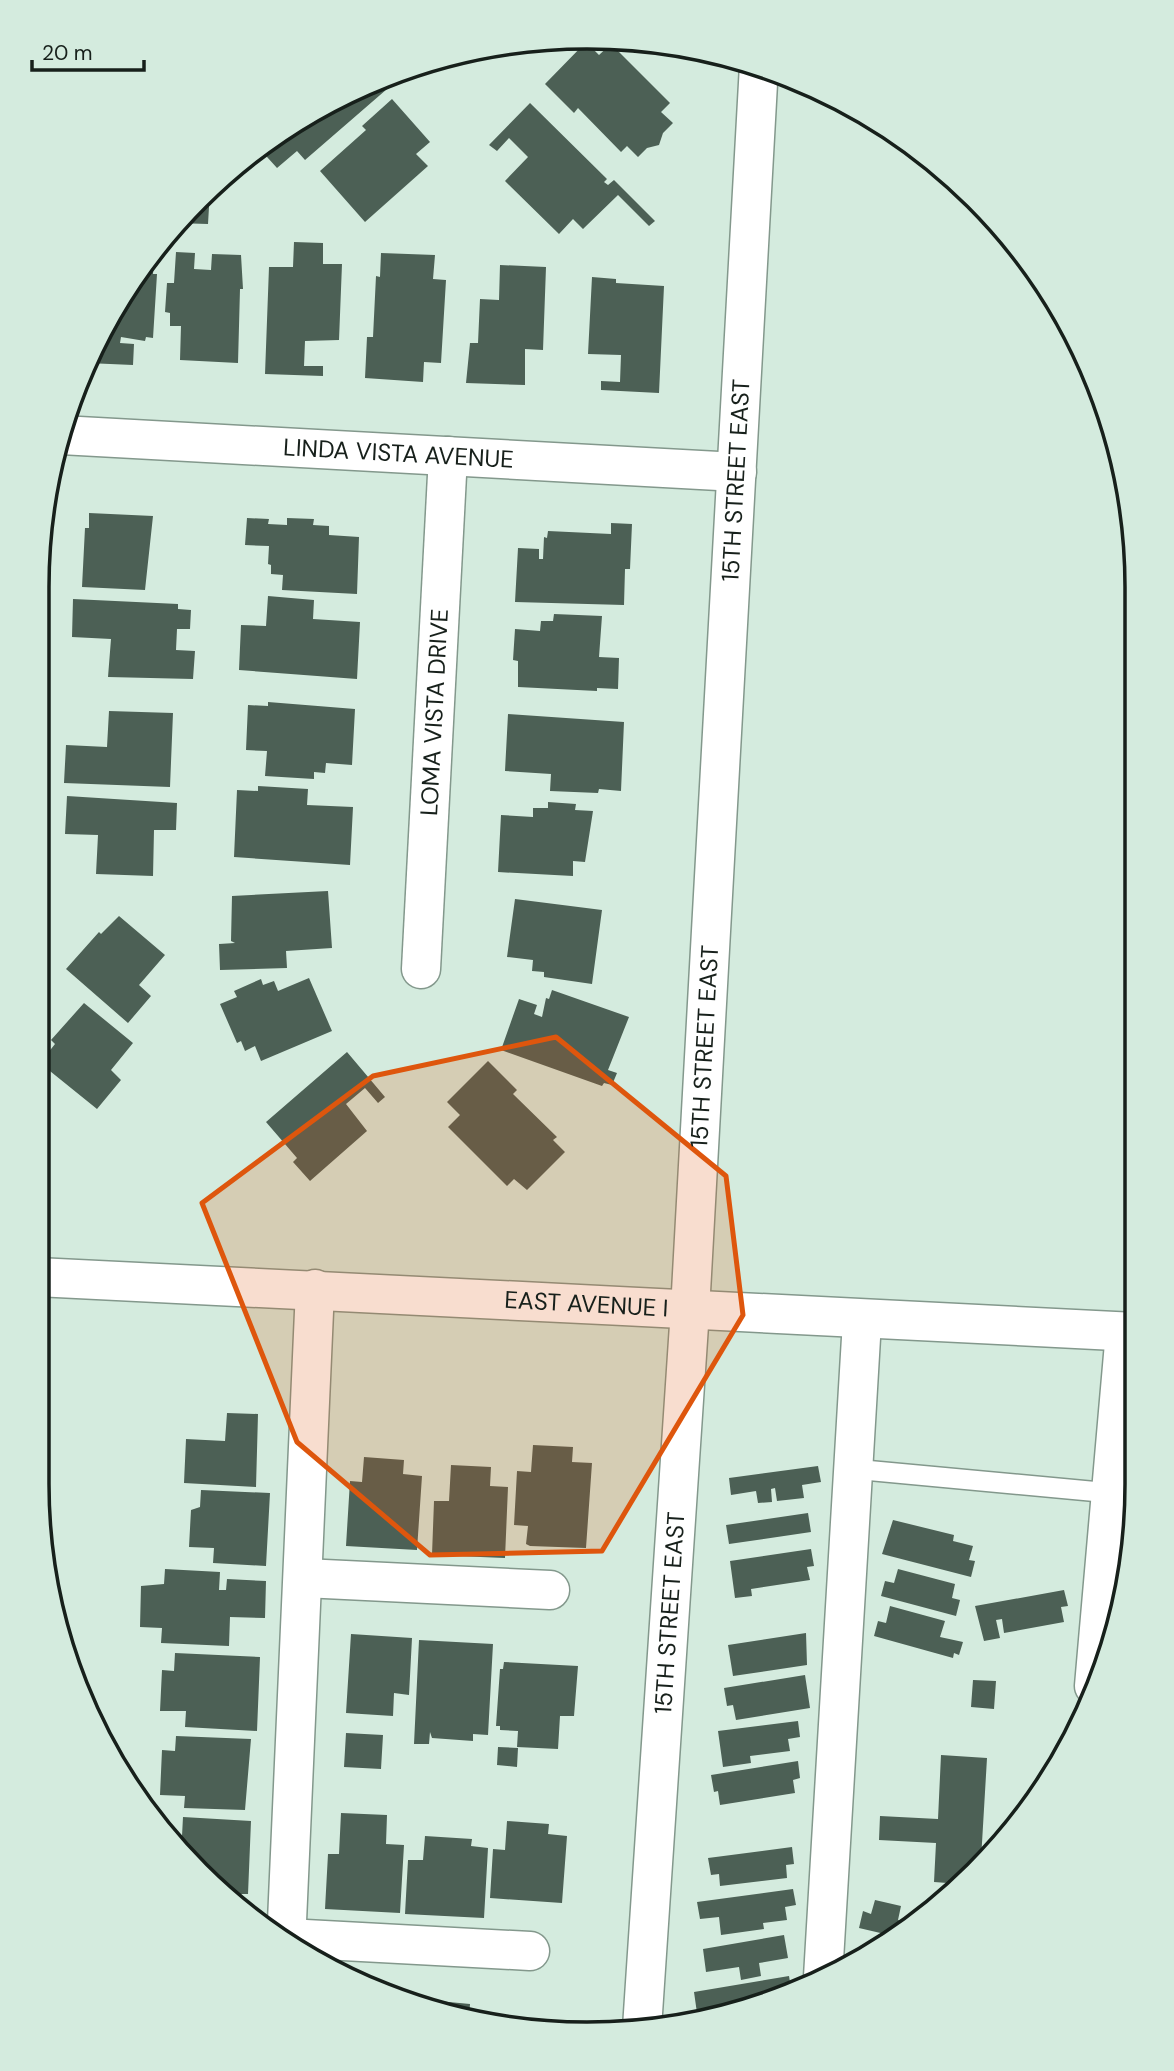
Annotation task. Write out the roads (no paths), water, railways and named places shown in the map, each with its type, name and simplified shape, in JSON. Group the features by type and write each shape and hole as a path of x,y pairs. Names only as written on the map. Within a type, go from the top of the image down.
{"street":[{"name":"15TH STREET EAST","path":"643,2019 690,1310 758,77"},
{"name":"LINDA VISTA AVENUE","path":"71,436 737,472"},
{"name":"LOMA VISTA DRIVE","path":"421,969 448,456"},
{"name":"EAST AVENUE I","path":"49,1278 315,1289 862,1321 1125,1332"},
{"path":"287,1930 315,1289"},
{"path":"824,1968 862,1321"},
{"path":"1097,1655 1125,1374"},
{"path":"303,1578 550,1590"},
{"path":"305,1942 530,1951"}],"lane":[{"path":"853,1469 1111,1493"}]}
